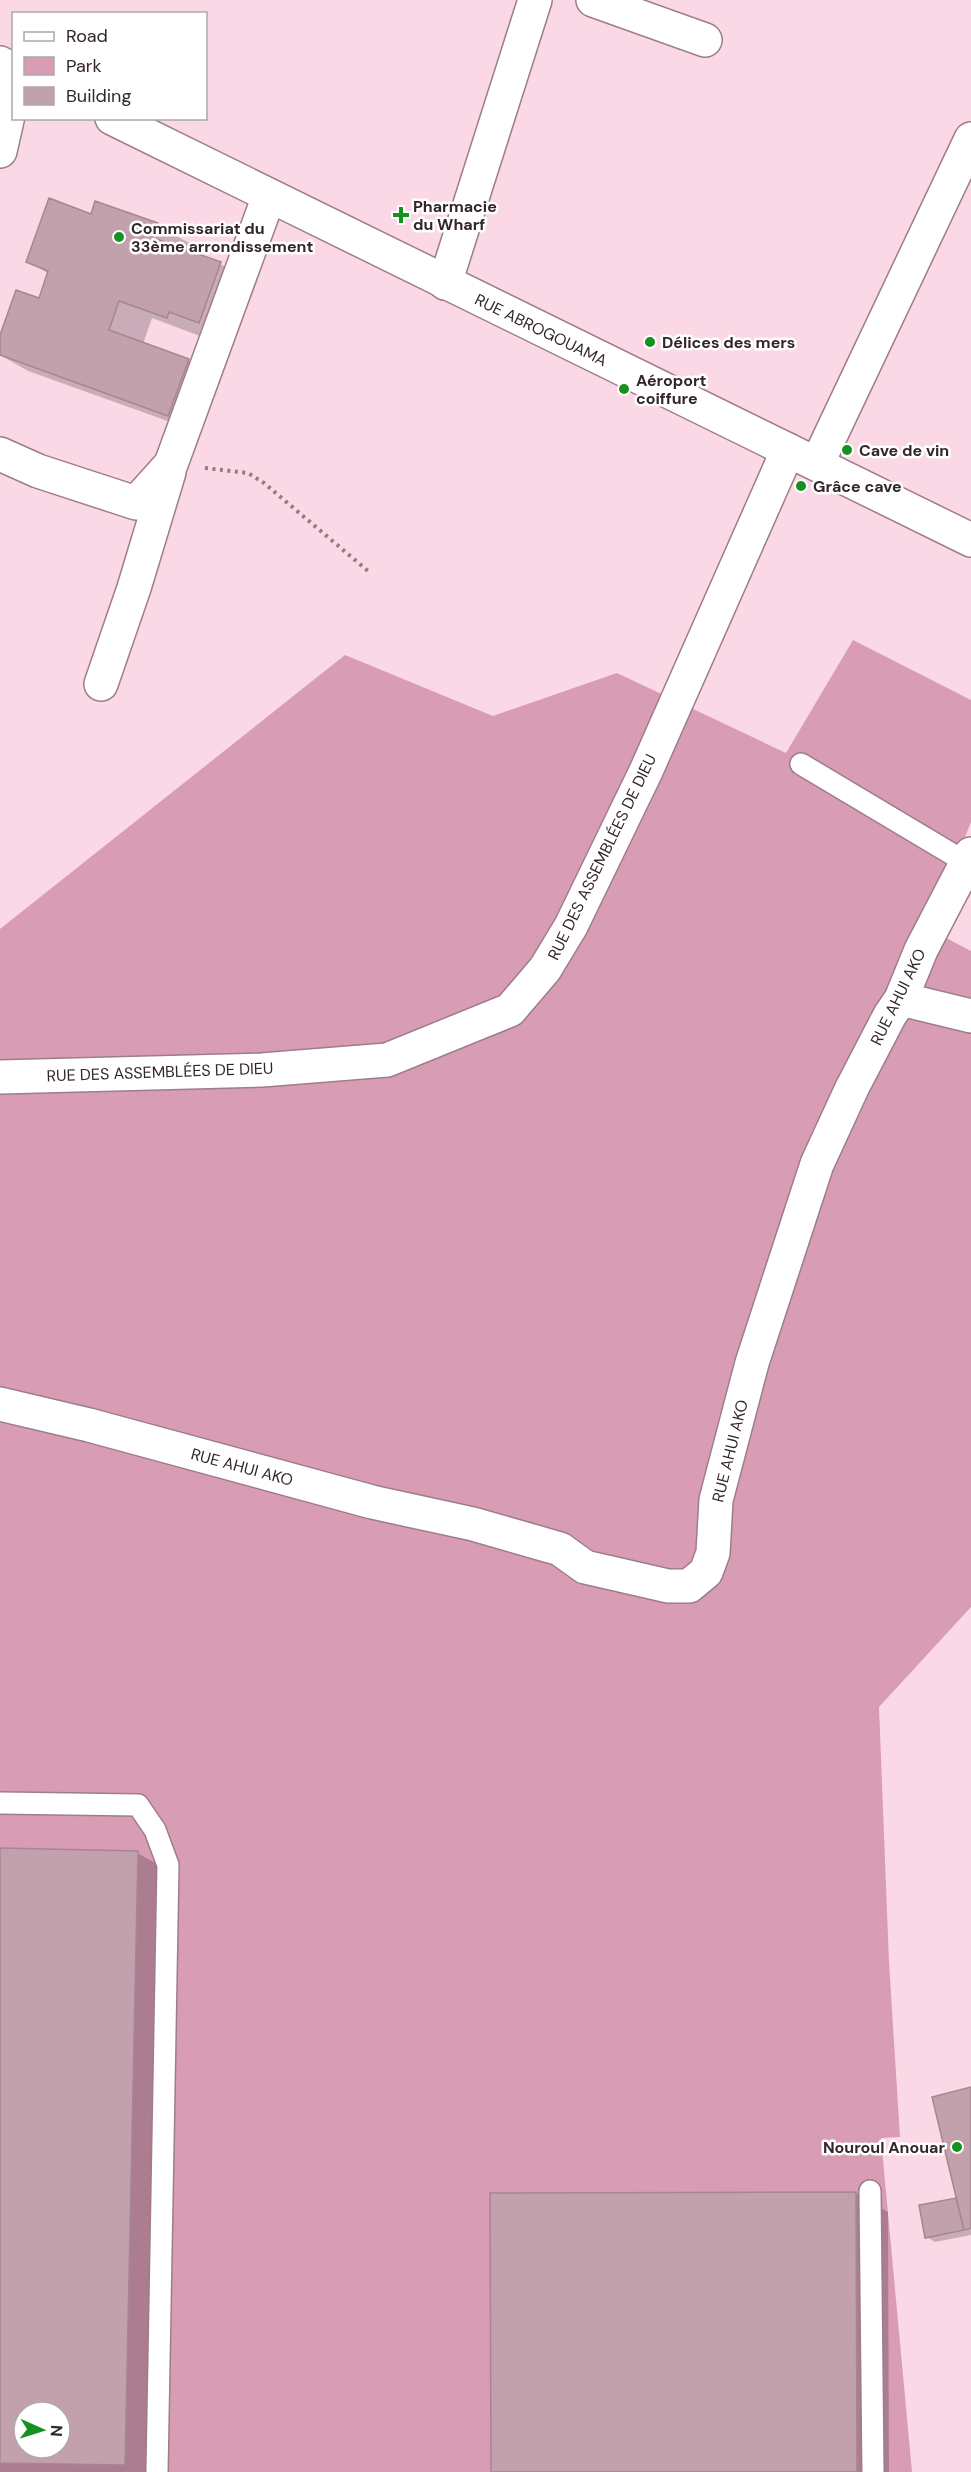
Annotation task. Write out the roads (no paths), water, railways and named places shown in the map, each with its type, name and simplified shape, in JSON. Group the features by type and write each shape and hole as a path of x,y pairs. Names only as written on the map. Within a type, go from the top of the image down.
{"street":[{"path":"445,283 535,0"},
{"path":"593,0 705,40"},
{"path":"0,152 12,98"},
{"name":"RUE ABROGOUAMA","path":"116,120 971,540"},
{"path":"817,464 971,139"},
{"path":"100,684 134,588 171,464 269,196"},
{"name":"RUE DES ASSEMBLÉES DE DIEU","path":"0,1077 262,1070 387,1060 510,1010 545,969 571,926 646,771 788,450"},
{"path":"0,454 38,471 136,503 171,464"},
{"name":"RUE AHUI AKO","path":"0,1404 89,1425 372,1502 484,1527 560,1549 585,1567 668,1586 689,1586 706,1572 713,1553 716,1500 752,1363 817,1164 852,1088 890,1015 901,999 921,950 969,859"},
{"path":"901,999 971,1017"}],"lane":[{"path":"801,764 969,859"},
{"path":"0,1803 138,1805 155,1830 168,1865 157,2472"},
{"path":"870,2192 873,2472"}],"place":[{"name":"Pharmacie du Wharf","path":"401,215"},
{"name":"Commissariat du 33ème arrondissement","path":"119,237"},
{"name":"Délices des mers","path":"650,342"},
{"name":"Aéroport coiffure","path":"624,389"},
{"name":"Cave de vin","path":"847,450"},
{"name":"Grâce cave","path":"801,486"},
{"name":"Nouroul Anouar","path":"957,2147"}]}
